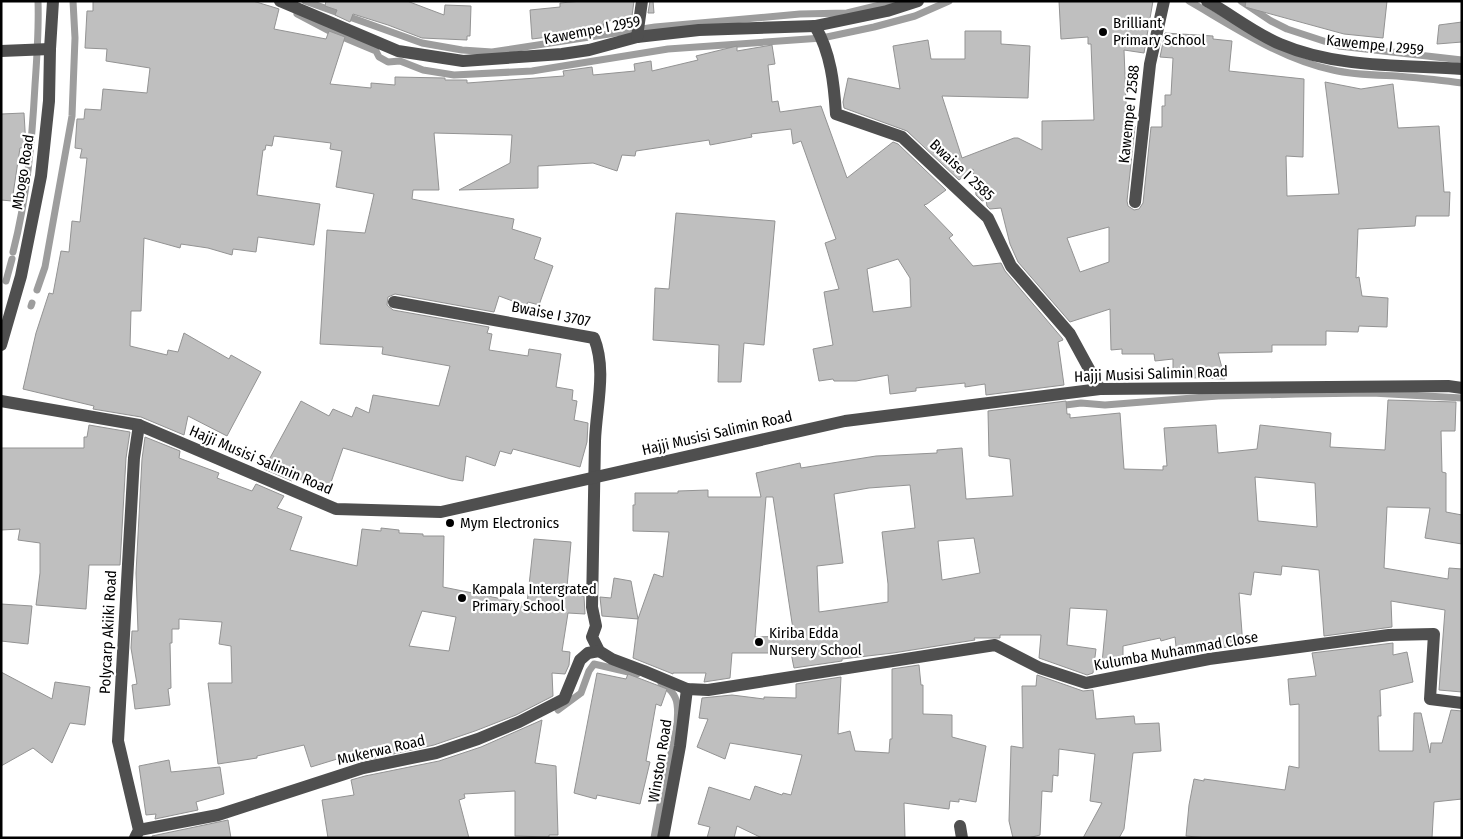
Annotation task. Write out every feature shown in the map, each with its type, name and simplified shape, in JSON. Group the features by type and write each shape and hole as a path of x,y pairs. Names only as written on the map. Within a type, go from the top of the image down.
{"street":[{"name":"Mbogo Road","path":"1,345 21,276 41,176 49,101 50,49 54,1"},
{"name":"Kawempe I 2959","path":"280,1 398,51 463,61 562,54 589,50 637,37 700,30 815,26 887,11 918,1"},
{"path":"637,37 642,1"},
{"name":"Kawempe I 2588","path":"1135,202 1150,64 1164,1"},
{"name":"Kawempe I 2959","path":"1208,1 1262,35 1294,49 1360,62 1462,70"},
{"name":"Bwaise I 2585","path":"815,26 822,38 834,82 836,114 902,137 988,218 1011,266 1070,334 1100,389"},
{"path":"1,51 50,49"},
{"name":"Bwaise I 3707","path":"394,302 594,338 599,350 600,387 595,440 596,477"},
{"name":"Hajji Musisi Salimin Road","path":"1,401 139,425 336,509 441,512 845,421 1100,389 1438,386 1462,388"},
{"name":"Polycarp Akiiki Road","path":"137,834 118,741 134,458 139,425"},
{"path":"596,477 592,607 596,626 592,637 599,651 612,659 687,689"},
{"name":"Kulumba Muhammad Close","path":"687,689 708,690 995,645 1040,668 1086,683 1218,658 1390,635 1434,634 1430,699 1462,703"},
{"name":"Mukerwa Road","path":"137,834 218,815 363,768 436,753 478,739 519,722 564,698 580,660 588,653 599,651"},
{"name":"Winston Road","path":"663,838 680,746 687,689"}],"building":[{"path":"93,1 253,1 279,9 274,29 326,39 329,31 345,37 330,84 371,88 371,83 395,85 395,77 445,78 445,80 467,80 467,83 564,76 563,71 592,67 593,75 635,71 634,64 651,61 652,71 698,60 696,56 737,46 737,51 772,45 775,64 768,65 772,102 778,101 780,112 821,106 847,178 893,142 898,144 946,190 924,205 953,235 949,238 973,266 1001,263 1005,271 1062,338 1063,340 1058,342 1064,385 986,395 985,384 965,387 965,383 916,388 916,391 890,394 888,375 856,381 834,381 833,379 819,381 813,349 833,345 824,292 839,289 825,243 836,239 801,141 793,144 791,129 751,134 752,137 710,145 709,140 636,151 635,156 622,155 617,171 593,163 538,166 538,188 459,190 510,163 512,135 434,133 439,190 413,190 412,199 514,219 512,229 541,238 534,259 553,266 539,305 528,302 526,306 499,296 494,312 395,294 388,297 387,305 393,310 489,327 487,333 492,334 489,350 528,356 529,349 561,354 556,387 573,390 572,400 577,401 574,420 588,423 587,442 580,467 513,449 511,454 500,451 495,466 466,456 463,481 343,448 329,488 294,477 292,481 264,469 301,401 329,416 333,409 352,417 356,407 369,413 373,395 439,406 450,366 382,354 383,347 320,344 327,230 365,233 374,194 336,187 342,151 330,149 331,143 274,136 272,146 266,145 265,150 263,150 257,195 320,204 314,245 258,237 256,252 233,249 232,255 208,248 181,244 180,248 144,238 141,311 131,311 130,346 167,355 168,350 178,352 184,333 229,359 231,355 261,372 227,436 188,416 184,435 141,417 93,409 94,406 23,389 36,333 49,293 53,294 61,251 69,252 72,221 80,222 87,158 80,158 82,149 75,148 77,119 84,119 85,109 101,110 103,89 147,93 150,68 106,61 107,49 85,48 87,11 93,11","holes":["898,259 910,278 911,307 873,312 867,269"]},
{"path":"326,1 407,1 444,15 445,5 471,6 470,36 467,36 467,40 422,38 353,14 350,22 335,15 337,10 325,6"},
{"path":"634,1 632,16 618,18 618,21 603,21 604,28 588,29 588,32 532,39 530,10 560,7 560,3"},
{"path":"650,1 653,1 654,13 648,13"},
{"path":"1059,1 1153,1 1144,53 1124,50 1127,125 1135,126 1127,201 1128,206 1134,210 1139,209 1143,203 1151,127 1162,127 1162,106 1165,106 1165,95 1171,95 1173,58 1160,57 1165,33 1213,36 1213,39 1232,41 1229,71 1304,79 1303,157 1286,156 1287,196 1339,194 1325,82 1361,89 1393,84 1398,128 1439,126 1444,192 1450,192 1449,216 1416,216 1415,226 1358,229 1356,278 1359,277 1362,296 1388,298 1387,327 1359,326 1358,332 1326,331 1326,345 1272,345 1272,352 1218,353 1225,379 1173,377 1173,359 1155,361 1154,354 1122,354 1122,349 1111,350 1110,309 1070,322 1018,262 1010,244 1001,208 990,209 987,206 986,200 982,201 976,195 973,169 959,180 907,131 844,108 843,102 848,78 900,89 893,46 928,40 931,59 965,59 965,31 1001,31 1001,44 1030,46 1028,98 942,96 962,158 1014,138 1018,138 1042,150 1042,121 1094,120 1091,44 1088,44 1088,37 1061,39","holes":["1109,227 1109,262 1080,272 1067,238"]},
{"path":"1246,1 1387,1 1383,38 1344,34 1245,7"},
{"path":"1462,22 1462,42 1437,44 1439,25"},
{"path":"24,113 26,147 20,148 12,201 1,200 1,114"},
{"path":"676,213 775,221 764,345 744,343 741,382 718,382 719,345 653,340 655,288 669,289"},
{"path":"1388,400 1456,402 1455,431 1441,431 1442,472 1446,473 1446,512 1462,515 1462,544 1425,538 1430,508 1387,507 1384,568 1448,579 1449,568 1462,569 1462,692 1439,690 1445,610 1391,601 1392,627 1324,636 1319,570 1282,566 1281,575 1254,572 1251,595 1239,593 1243,646 1194,650 1195,653 1177,656 1175,637 1161,641 1160,638 1123,646 1123,664 1102,663 1107,610 1070,608 1067,645 1096,649 1093,673 1087,675 1039,658 1041,635 1000,635 1000,638 974,638 975,640 842,659 842,661 794,668 791,653 732,653 730,678 704,682 706,673 673,674 633,658 638,619 654,574 663,577 669,532 633,531 635,493 678,493 678,491 708,490 708,497 761,497 756,473 800,463 801,468 876,456 937,453 937,450 962,448 966,499 1013,496 1010,459 989,456 988,411 1066,401 1067,414 1070,414 1070,418 1120,413 1124,469 1163,470 1163,466 1167,466 1164,428 1216,425 1218,453 1257,449 1260,425 1331,433 1330,447 1385,450","holes":["1255,477 1315,483 1317,527 1258,521","910,485 915,528 882,532 888,584 888,602 819,612 817,566 843,563 834,494 869,488","766,497 773,497 794,636 755,637","974,538 980,573 942,580 938,541"]},
{"path":"89,425 130,432 126,458 120,565 89,565 86,609 36,605 40,573 40,543 18,540 20,529 1,530 1,448 84,448 84,437 87,437"},
{"path":"145,437 180,451 179,458 219,473 217,478 252,491 256,484 284,496 277,508 302,517 290,550 357,566 362,529 381,531 381,528 399,530 399,533 444,536 443,587 527,604 534,539 571,542 567,587 572,587 571,594 584,596 585,614 568,613 562,651 570,652 569,665 565,674 552,673 553,696 516,715 434,745 348,764 347,756 311,767 304,745 257,756 257,758 218,764 208,683 232,683 231,646 219,644 222,622 179,619 179,629 172,629 172,643 170,643 171,688 168,689 170,705 135,709 132,685 137,684 131,648 132,631 138,631 136,573 142,459","holes":["422,611 456,617 449,651 409,646"]},
{"path":"614,578 631,581 638,619 602,616 600,597 611,598"},
{"path":"1,604 32,606 28,644 1,641"},
{"path":"1393,643 1393,655 1407,652 1413,682 1380,690 1381,716 1378,716 1379,751 1413,751 1414,713 1421,713 1430,753 1431,743 1442,743 1451,710 1462,711 1462,799 1434,802 1432,838 1208,838 1186,836 1194,779 1285,790 1289,766 1299,768 1299,704 1290,705 1288,679 1316,676 1312,653"},
{"path":"919,665 921,685 923,685 923,714 952,715 952,737 986,746 976,802 959,799 959,802 950,801 949,809 904,803 905,838 762,838 737,826 734,838 707,838 710,827 698,824 709,787 750,800 755,786 782,795 783,793 791,795 802,755 730,743 725,759 697,747 708,719 699,718 702,698 732,695 764,699 764,697 796,698 796,684 841,677 838,734 850,731 855,751 889,753 890,739 892,739 892,669"},
{"path":"1,672 52,699 55,682 90,687 85,725 70,723 52,763 33,748 1,766"},
{"path":"597,673 626,679 628,674 667,689 661,706 656,704 646,761 650,762 640,804 597,795 596,799 574,793"},
{"path":"1037,675 1083,691 1093,690 1096,719 1134,716 1135,724 1159,723 1161,751 1133,753 1124,829 1119,838 1083,838 1102,803 1090,801 1095,754 1059,749 1058,776 1053,775 1052,792 1042,791 1040,835 1028,838 1013,838 1009,821 1011,746 1023,748 1022,686 1036,686"},
{"path":"542,720 535,763 556,766 558,835 549,835 549,837 515,836 515,791 464,794 465,798 459,800 469,838 328,838 322,800 354,795 351,780 439,761 481,747"},
{"path":"169,760 171,772 220,767 224,794 196,802 198,810 155,819 156,814 146,815 139,766"},
{"path":"228,820 231,838 152,838 152,836"}],"waterway":[{"path":"13,252 22,211 30,148 37,54 38,1"},
{"path":"37,290 45,267 72,116 75,38 73,1"},
{"path":"305,1 422,43 462,50 492,52 655,27 800,14 847,13 896,1"},
{"path":"297,14 333,33 376,51 379,57 388,62 400,61 423,70 454,75 532,71 668,49 822,38 915,16 949,1"},
{"path":"1189,1 1258,41 1314,65 1349,73 1462,83"},
{"path":"1241,1 1287,29 1339,46 1462,60"},
{"path":"6,281 12,259"},
{"path":"1058,406 1081,403 1105,405 1218,396 1296,394 1372,393 1462,398"},
{"path":"558,710 581,693 589,671 594,664 637,674"},
{"path":"654,838 678,712 675,697 661,683"}],"place":[{"name":"Brilliant Primary School","path":"1103,32"},
{"name":"Mym Electronics","path":"450,523"},
{"name":"Kampala Intergrated Primary School","path":"462,598"},
{"name":"Kiriba Edda Nursery School","path":"759,642"}]}
